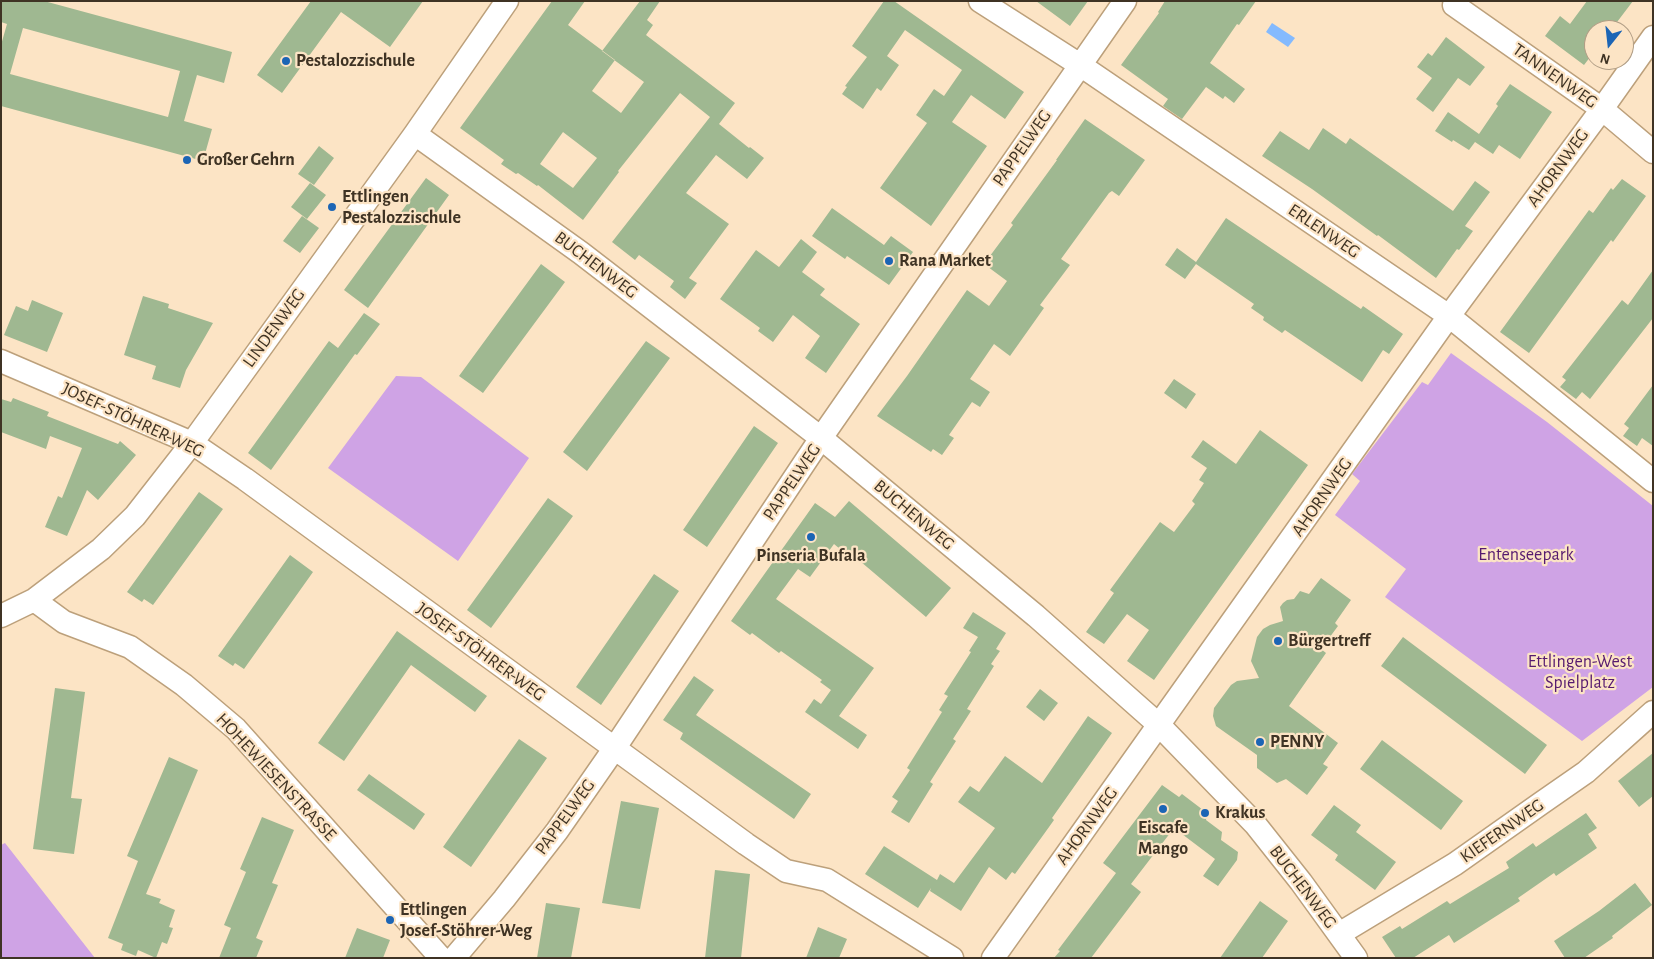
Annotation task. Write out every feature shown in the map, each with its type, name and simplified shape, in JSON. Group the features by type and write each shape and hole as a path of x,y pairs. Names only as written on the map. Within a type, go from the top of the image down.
{"street":[{"name":"LINDENWEG","path":"1,616 34,600 101,549 135,516 192,442 414,134 507,1"},
{"name":"ERLENWEG","path":"980,1 1080,65 1449,316 1653,481"},
{"name":"PAPPELWEG","path":"454,958 557,831 614,749 821,438 1125,1"},
{"name":"TANNENWEG","path":"1454,5 1602,109 1653,152"},
{"name":"AHORNWEG","path":"993,958 1449,316 1653,37"},
{"name":"BUCHENWEG","path":"414,134 581,253 821,438 1036,616 1159,726 1255,824 1301,882 1356,958"},
{"name":"JOSEF-STÖHRER-WEG","path":"1,362 192,442 746,844 786,871 827,880 952,958"},
{"name":"HOHEWIESENSTRASSE","path":"34,600 64,622 130,647 184,686 236,729 441,958"},
{"name":"KIEFERNWEG","path":"1339,934 1455,864 1586,772 1653,712"}],"green space":[{"name":"Entenseepark","path":"1451,353 1547,422 1653,506 1653,687 1582,741 1385,597 1406,569 1335,515 1360,481 1352,474 1422,382 1428,385"},
{"path":"396,376 421,377 529,458 458,561 328,468"},
{"path":"5,843 95,958 1,958 1,845"}],"water":[{"path":"1272,23 1295,38 1288,47 1266,32"}],"building":[{"path":"1,1 44,1 232,52 224,83 197,75 184,121 212,129 203,161 1,106 1,45 7,24 1,22","holes":["23,28 180,71 168,117 10,74"]},
{"name":"Pestalozzischule","path":"311,1 423,1 390,47 341,12 282,93 257,75"},
{"path":"552,1 585,1 568,25 602,51 640,1 660,1 647,20 653,25 646,35 735,103 719,124 764,158 747,179 716,155 686,193 729,224 689,278 697,283 685,299 670,287 674,281 639,255 635,260 612,242 710,117 680,93 618,171 583,220 538,185 501,164 504,160 460,128","holes":["615,60 644,82 621,113 592,91","563,132 597,158 573,188 540,164"]},
{"path":"884,1 894,1 1024,92 1005,119 971,95 952,122 987,146 931,226 880,188 927,123 916,115 934,89 944,96 962,70 905,30 887,56 899,65 881,91 877,88 863,109 842,94 847,87 845,86 867,57 852,46"},
{"path":"1036,1 1088,1 1070,26"},
{"path":"1165,1 1256,1 1239,25 1237,24 1210,63 1245,89 1234,103 1225,96 1223,99 1206,87 1182,119 1163,106 1168,99 1121,65 1159,13"},
{"path":"1587,1 1633,1 1619,20 1584,20 1584,65 1545,36 1560,16 1570,24"},
{"path":"1446,37 1485,67 1470,86 1458,78 1433,112 1416,99 1432,78 1417,67 1428,53 1432,56"},
{"path":"1510,84 1552,112 1520,159 1499,145 1493,154 1475,142 1469,150 1435,131 1448,112 1479,134"},
{"path":"1085,119 1145,160 1119,196 1112,191 1109,193 1061,259 1070,265 1040,305 1044,308 1010,356 994,344 970,379 990,392 980,407 972,402 949,435 954,438 942,455 933,449 931,452 877,416 967,290 989,306 1007,281 984,264 1013,225 1011,223"},
{"path":"1323,128 1346,144 1350,138 1453,211 1475,181 1490,192 1465,226 1473,231 1436,278 1378,235 1262,156 1280,131 1309,150"},
{"path":"319,146 334,158 314,185 298,174"},
{"path":"426,178 449,195 368,308 344,290"},
{"path":"1622,179 1646,196 1613,242 1611,240 1529,353 1500,332 1589,210 1593,213 1611,188 1613,190"},
{"path":"310,183 326,195 307,219 291,207"},
{"path":"832,208 884,245 891,236 913,252 889,285 847,256 845,259 812,236"},
{"path":"302,216 319,228 300,253 283,241"},
{"path":"1226,218 1361,309 1363,306 1403,334 1389,354 1383,350 1362,382 1285,330 1282,333 1263,320 1264,317 1251,308 1254,304 1196,264 1185,279 1165,265 1177,248 1196,262"},
{"path":"801,239 817,252 802,272 825,289 820,295 860,324 826,373 805,358 820,336 793,315 773,342 758,331 760,328 720,299 756,250 779,267"},
{"path":"541,264 565,282 483,393 459,376"},
{"path":"1653,270 1653,318 1590,399 1582,392 1576,399 1560,387 1566,380 1562,377 1622,300 1628,305"},
{"path":"143,296 169,304 168,308 213,323 186,370 180,388 152,379 156,366 124,355"},
{"path":"32,300 63,313 47,352 4,335 16,306 28,311"},
{"path":"364,313 380,324 357,355 355,354 271,470 248,453 329,341 338,348"},
{"path":"646,341 670,358 587,471 563,452"},
{"path":"1174,379 1196,394 1186,409 1164,393"},
{"path":"1653,385 1653,446 1642,438 1637,446 1623,436 1629,428 1624,424"},
{"path":"13,398 49,412 47,416 118,444 120,441 136,455 98,500 87,490 67,536 45,527 58,496 62,498 82,448 50,436 46,449 1,432 1,399 11,402"},
{"path":"754,426 778,443 707,547 683,530"},
{"path":"1260,430 1308,465 1154,680 1127,661 1149,630 1127,614 1104,644 1086,632 1114,593 1110,590 1160,522 1174,532 1195,504 1192,501 1204,483 1199,480 1207,468 1191,457 1203,440 1236,464"},
{"path":"199,492 223,509 153,605 144,599 142,602 127,592"},
{"path":"548,498 573,516 491,628 467,610"},
{"path":"849,501 951,588 926,617 854,556 852,559 834,544 810,577 798,569 776,599 874,668 839,716 867,735 858,749 805,712 814,699 821,704 831,690 820,682 822,680 781,651 779,653 752,633 750,635 731,621 815,503 835,517"},
{"path":"290,555 313,572 244,669 235,663 233,666 218,656"},
{"path":"654,574 679,591 601,705 576,687"},
{"path":"1321,578 1351,600 1335,623 1338,626 1321,649 1326,653 1289,706 1338,743 1323,764 1328,767 1307,795 1286,779 1277,783 1257,768 1257,755 1216,726 1213,716 1214,708 1231,685 1237,681 1259,678 1251,661 1257,637 1263,629 1283,621 1280,607 1283,603 1294,599 1300,591 1309,594"},
{"path":"973,612 1006,633 996,649 1000,651 991,664 994,666 967,709 971,711 953,739 956,741 930,782 933,784 909,823 891,812 898,801 892,797 910,770 907,768 942,712 939,710 948,696 944,694 971,652 969,651 978,637 963,628"},
{"path":"397,631 487,696 475,712 411,665 344,761 318,743"},
{"path":"1403,637 1547,745 1525,774 1381,666"},
{"path":"694,676 714,690 696,715 811,794 794,819 680,739 683,733 663,720"},
{"path":"55,688 85,692 71,798 82,799 74,854 33,849"},
{"path":"1040,689 1058,703 1044,721 1026,707"},
{"path":"1088,716 1112,733 1052,818 1054,820 1015,874 1012,872 1006,880 989,867 961,911 930,891 931,888 918,908 865,874 884,846 937,880 940,874 954,883 995,828 958,802 970,786 979,792 1005,756 1042,783"},
{"path":"519,739 547,758 471,867 443,847"},
{"path":"1382,740 1463,801 1441,830 1360,769"},
{"path":"1653,753 1653,796 1639,807 1618,781"},
{"path":"169,757 198,770 146,894 161,899 159,903 175,910 169,927 173,928 167,944 162,942 156,958 138,950 136,956 121,950 123,944 108,938 138,861 127,856"},
{"path":"369,774 425,814 414,830 357,790"},
{"path":"1162,785 1179,797 1182,794 1207,813 1206,820 1222,832 1221,840 1238,852 1237,860 1218,886 1203,876 1215,859 1174,828 1131,884 1141,892 1091,958 1054,958 1116,873 1103,863"},
{"path":"621,801 659,808 640,909 602,903"},
{"path":"1334,805 1361,825 1356,832 1396,862 1375,890 1335,860 1338,855 1311,835"},
{"path":"1586,813 1597,828 1588,834 1597,848 1556,876 1554,873 1518,898 1520,901 1454,943 1449,935 1413,958 1396,958 1382,937 1400,926 1402,929 1447,901 1450,904 1509,868 1506,862 1533,843 1536,847"},
{"path":"262,817 294,830 272,883 278,885 256,938 263,941 256,958 219,958 231,928 224,925 246,872 240,869"},
{"path":"715,870 750,874 741,958 705,958"},
{"path":"1635,883 1652,905 1612,936 1613,938 1584,958 1565,958 1554,941 1599,911"},
{"path":"1260,901 1288,921 1262,958 1220,958"},
{"path":"546,903 580,908 571,958 537,958"},
{"path":"818,927 847,939 839,958 806,958"},
{"path":"357,928 390,940 383,958 345,958"}],"place":[{"name":"Pestalozzischule","path":"286,61"},
{"name":"Großer Gehrn","path":"187,160"},
{"name":"Ettlingen Pestalozzischule","path":"332,207"},
{"name":"Rana Market","path":"889,261"},
{"name":"Pinseria Bufala","path":"811,537"},
{"name":"Bürgertreff","path":"1278,641"},
{"name":"PENNY","path":"1260,742"},
{"name":"Eiscafe Mango","path":"1163,809"},
{"name":"Krakus","path":"1205,813"},
{"name":"Ettlingen Josef-Stöhrer-Weg","path":"390,920"}],"park label":[{"name":"Ettlingen-West Spielplatz","path":"1580,672"}]}
